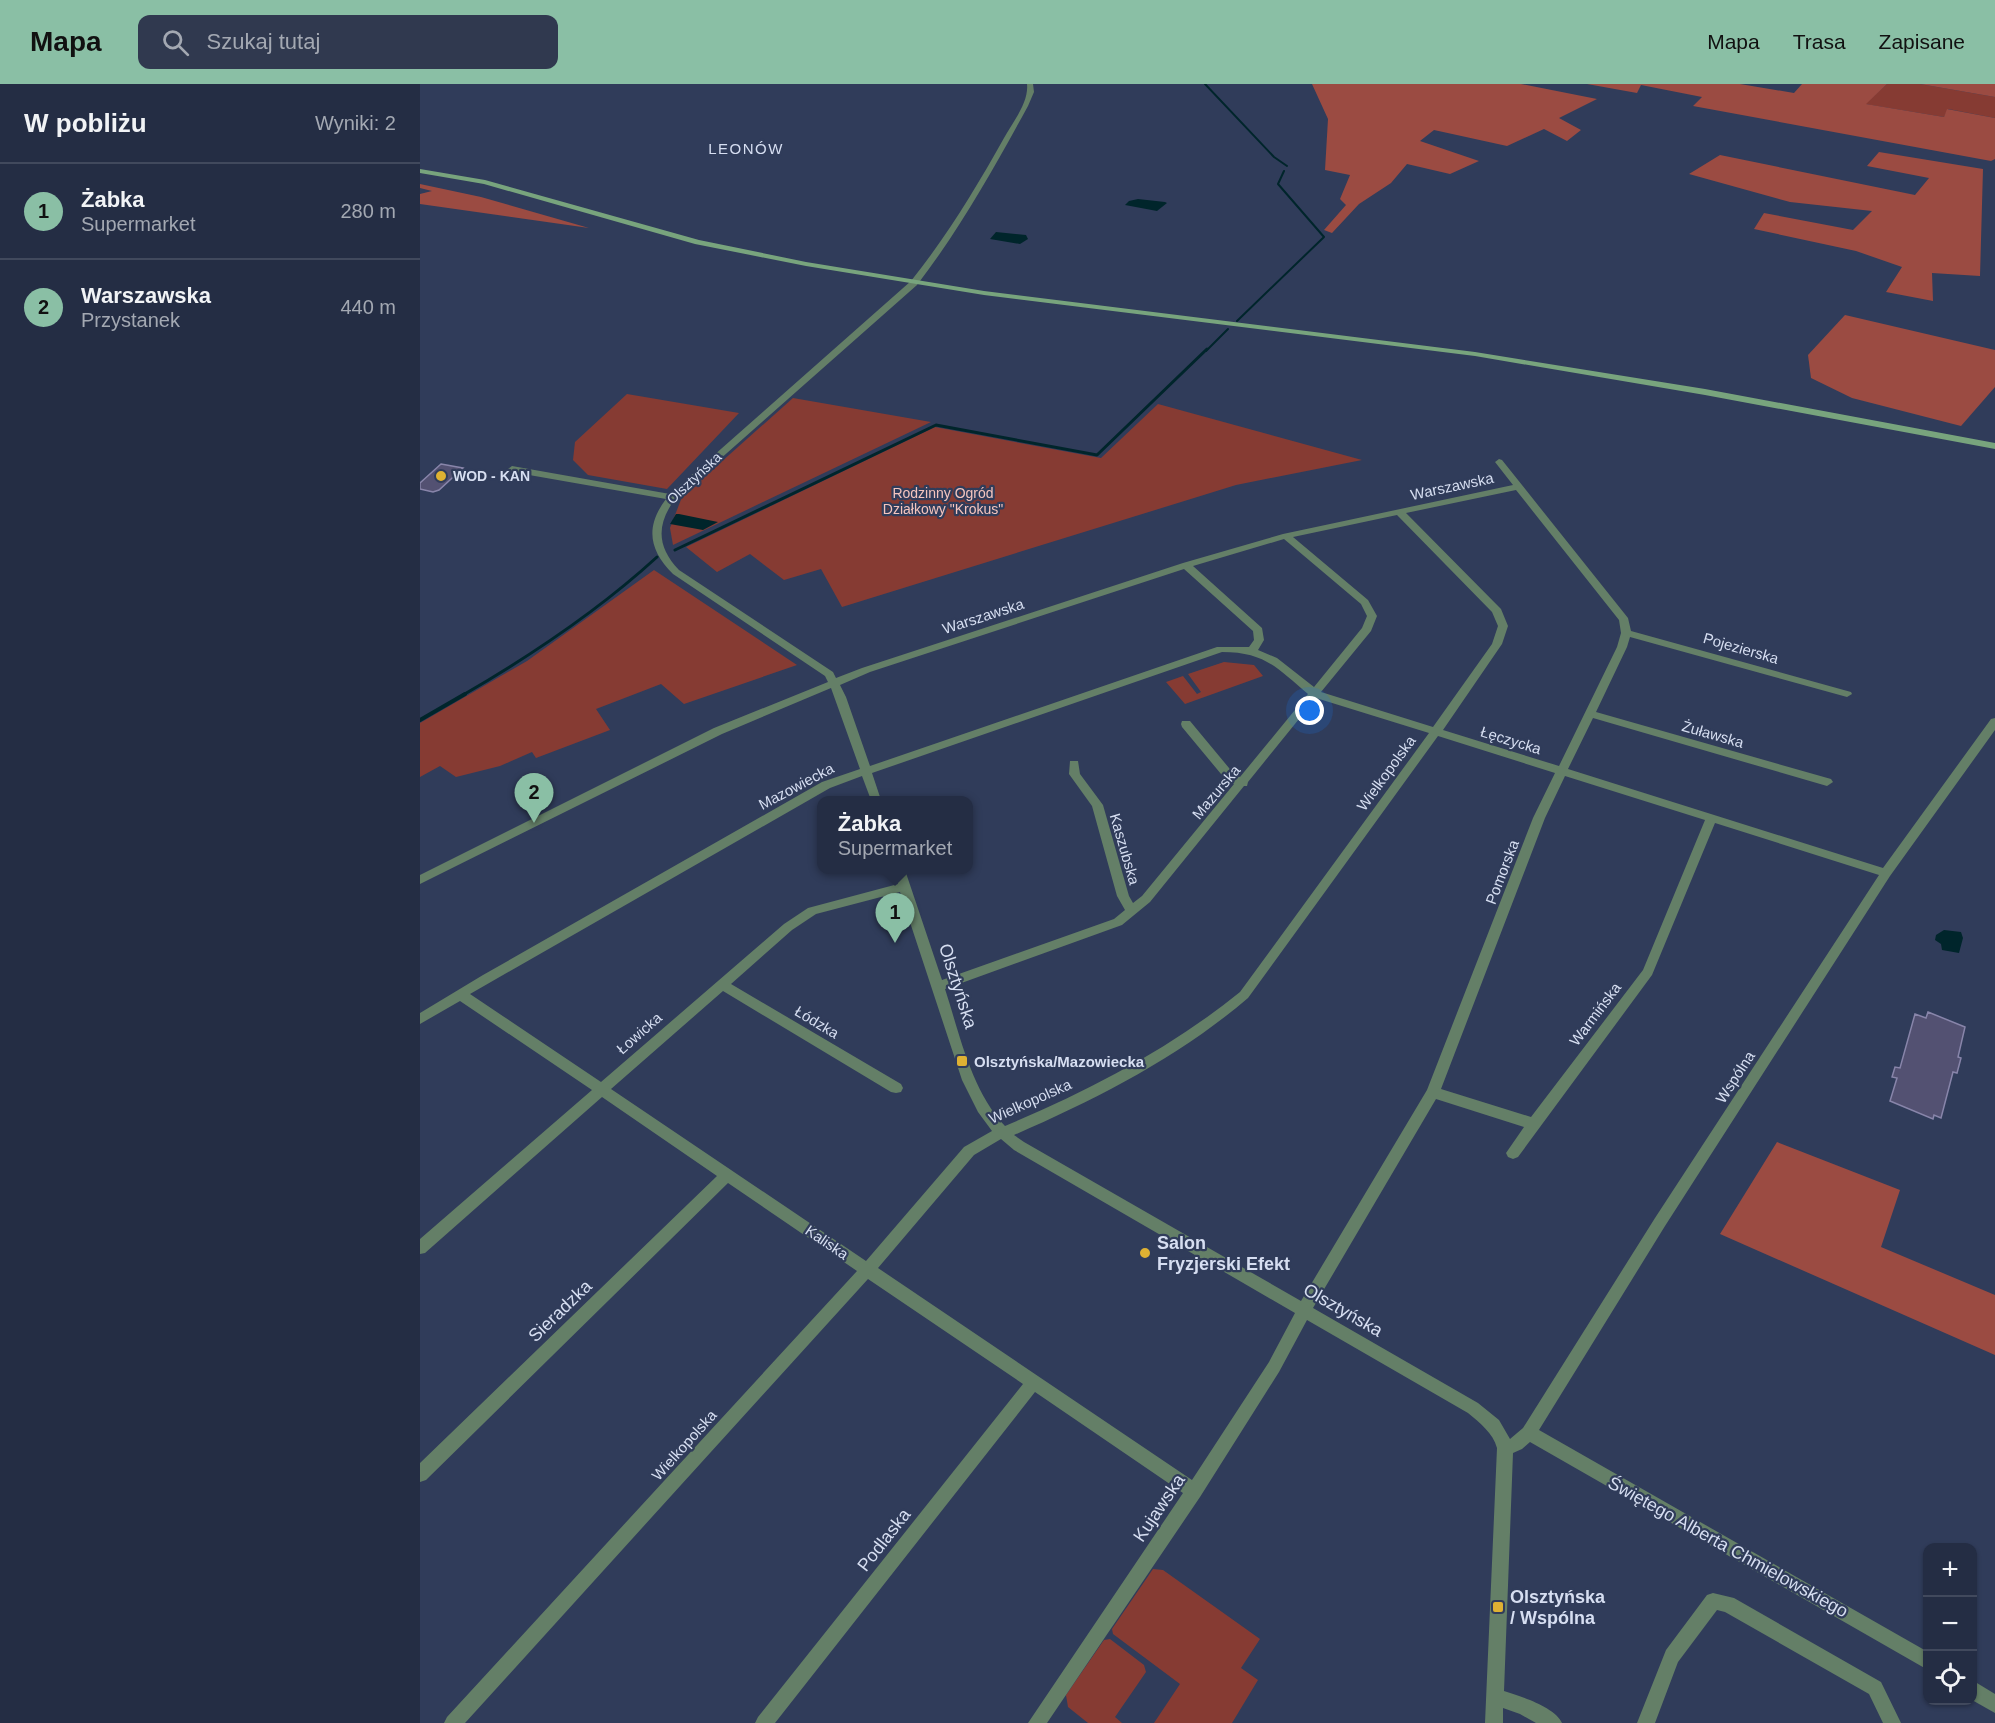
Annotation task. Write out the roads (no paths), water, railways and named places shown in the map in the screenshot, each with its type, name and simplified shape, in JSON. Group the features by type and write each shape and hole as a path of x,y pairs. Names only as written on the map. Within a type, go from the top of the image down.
{"main road":[{"path":"420,171 485,182 698,242 914,283 1475,354 1705,392 1995,446"}],"street":[{"name":"Olsztyńska","path":"874,796 835,683 817,664 736,613 668,565 662,556 656,537 660,514 672,497 914,283 935,258 1024,108 1031,92 1030,84"},
{"path":"1499,462 1623,620 1626,633"},
{"path":"512,469 672,497"},
{"name":"Warszawska","path":"420,880 718,731 866,670 1186,565 1286,536 1518,487"},
{"name":"Wielkopolska","path":"453,1723 868,1269 969,1151 983,1140 1011,1130 1169,1052 1219,1018 1244,995 1435,733 1497,644 1503,626 1497,611 1400,513"},
{"name":"Mazurska","path":"938,986 1118,922 1132,912 1146,900 1244,783 1366,629 1372,616 1365,602 1286,536"},
{"path":"1186,565 1258,630 1259,640 1253,650"},
{"name":"Pojezierska","path":"1626,633 1847,694"},
{"name":"Pomorska","path":"1304,1310 1433,1092 1539,818 1623,647 1626,633"},
{"name":"Mazowiecka","path":"420,1019 826,785 1221,649 1253,650"},
{"name":"Łęczycka","path":"1253,650 1268,655 1315,694 1886,873"},
{"name":"Żuławska","path":"1590,714 1827,782"},
{"name":"Wspólna","path":"1505,1448 1516,1444 1529,1433 1660,1222 1886,873 1995,722"},
{"path":"1186,724 1230,777 1244,783"},
{"name":"Kaszubska","path":"1074,764 1075,774 1097,805 1123,896 1132,912"},
{"name":"Warmińska","path":"1513,1153 1648,972 1711,819"},
{"name":"Olsztyńska","path":"900,874 977,1101 1001,1133 1019,1146 1473,1408 1491,1421 1500,1434 1505,1448 1494,1723"},
{"name":"Łowicka","path":"420,1248 599,1089 788,927 812,910 905,886"},
{"name":"Łódzka","path":"721,984 896,1088"},
{"name":"Kaliska","path":"460,994 1194,1491"},
{"path":"1433,1092 1534,1124"},
{"name":"Sieradzka","path":"420,1474 727,1175"},
{"name":"Kujawska","path":"1037,1723 1194,1491 1274,1367 1304,1310"},
{"name":"Podlaska","path":"764,1723 1034,1382"},
{"name":"Świętego Alberta Chmielowskiego","path":"1529,1433 1923,1659"},
{"path":"1646,1723 1672,1656 1713,1601 1728,1604 1875,1688 1892,1723"},
{"path":"1977,1692 1995,1704"},
{"path":"1495,1697 1524,1706 1553,1723"}],"waterway":[{"path":"1205,84 1274,157 1287,166"},
{"path":"1237,321 1324,237 1278,184 1284,171"},
{"path":"1206,351 1228,329"},
{"path":"675,550 936,425 1097,455 1207,349"},
{"path":"463,695 564,631 612,596 657,557"},
{"path":"420,720 465,694"}],"place":[{"name":"WOD - KAN","path":"441,476"},
{"name":"Warszawska","path":"534,823"},
{"name":"Żabka","path":"895,943"},
{"name":"Olsztyńska/Mazowiecka","path":"962,1061"},
{"name":"Salon Fryzjerski Efekt","path":"1145,1253"},
{"name":"Olsztyńska / Wspólna","path":"1498,1607"}],"district":[{"name":"LEONÓW","path":"746,148"}],"park label":[{"name":"Rodzinny Ogród Działkowy \"Krokus\"","path":"943,502"}]}
